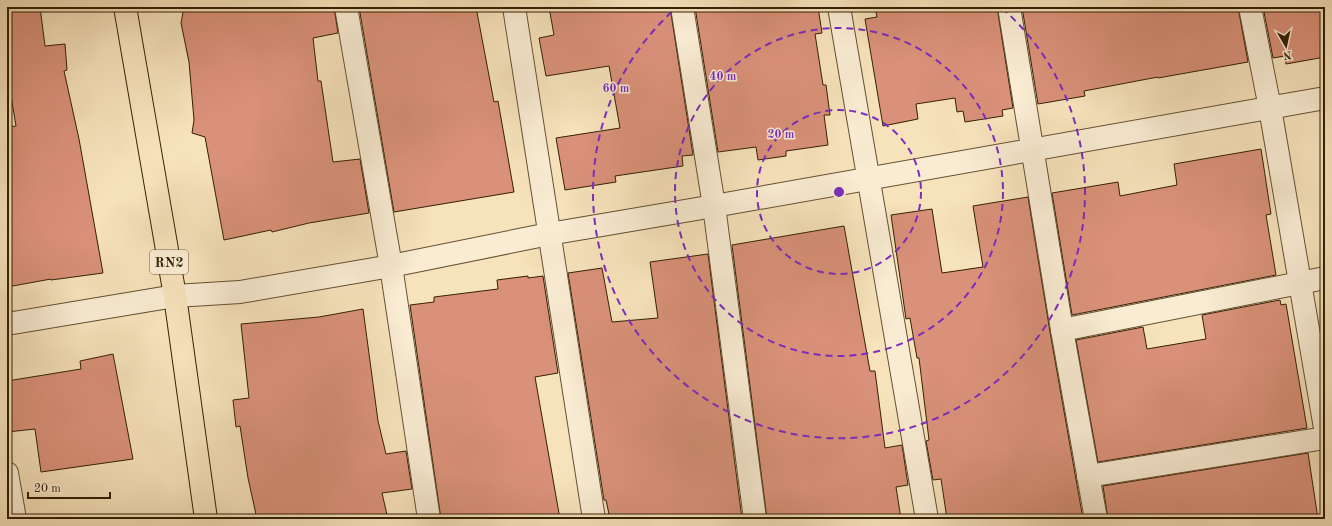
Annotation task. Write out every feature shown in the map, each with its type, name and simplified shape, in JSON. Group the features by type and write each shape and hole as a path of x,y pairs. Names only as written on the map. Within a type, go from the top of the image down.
{"highway":[{"name":"RN2","path":"125,7 175,296 206,519"}],"street":[{"path":"346,7 391,266 429,519"},
{"path":"514,7 594,519"},
{"path":"682,7 714,206 755,519"},
{"path":"839,7 927,519"},
{"path":"1009,7 1062,330 1096,519"},
{"path":"1250,7 1270,108 1325,428"},
{"path":"7,324 175,296 240,292 391,266 549,234 1325,98"},
{"path":"1062,330 1325,278"},
{"path":"1088,476 1325,438"},
{"path":"7,473 15,519"}],"building":[{"path":"7,7 40,7 45,46 65,44 67,70 64,71 79,139 103,273 51,279 7,287 7,148 12,147 8,127 16,126 7,72"},
{"path":"184,7 334,7 338,33 313,38 318,81 321,81 333,162 360,159 369,213 309,223 272,232 271,230 224,240 205,137 192,133 194,120 189,62 181,23"},
{"path":"359,7 476,7 494,102 498,101 514,192 394,212"},
{"path":"549,7 670,7 693,155 682,156 683,166 615,176 616,182 565,190 556,138 620,128 609,66 546,76 539,38 554,35"},
{"path":"695,7 818,7 822,33 815,34 823,85 826,85 830,115 824,115 828,145 786,151 786,156 758,160 756,147 718,152"},
{"path":"875,7 997,7 1013,108 1002,110 1003,116 965,122 963,111 957,112 955,98 916,104 918,119 883,126 865,19 877,17"},
{"path":"1022,7 1238,7 1248,62 1084,91 1085,96 1038,104"},
{"path":"1263,7 1325,7 1325,57 1286,64 1285,56 1273,58"},
{"path":"1261,149 1271,214 1266,215 1276,275 1072,315 1052,193 1118,182 1120,196 1177,185 1174,164"},
{"path":"1028,197 1083,519 947,519 941,479 933,480 926,441 929,440 919,358 917,358 910,318 906,319 891,215 932,209 942,273 983,267 973,206"},
{"path":"844,226 870,371 875,371 885,448 902,445 908,485 896,487 901,519 767,519 732,245"},
{"path":"708,254 742,519 610,519 606,500 604,500 568,273 602,268 612,322 658,318 650,262"},
{"path":"528,276 528,278 543,276 558,373 535,377 560,519 441,519 410,305 434,302 434,297 498,289 497,280"},
{"path":"1280,300 1281,305 1286,304 1307,428 1098,462 1076,340 1143,327 1147,349 1206,339 1202,315"},
{"path":"363,309 378,421 386,454 406,451 412,489 382,493 388,519 257,519 248,478 240,426 236,427 233,400 249,398 241,324 319,317"},
{"path":"113,354 133,459 41,472 35,429 7,432 7,381 81,369 80,361"},
{"path":"1308,453 1318,519 1108,519 1103,486"}]}
